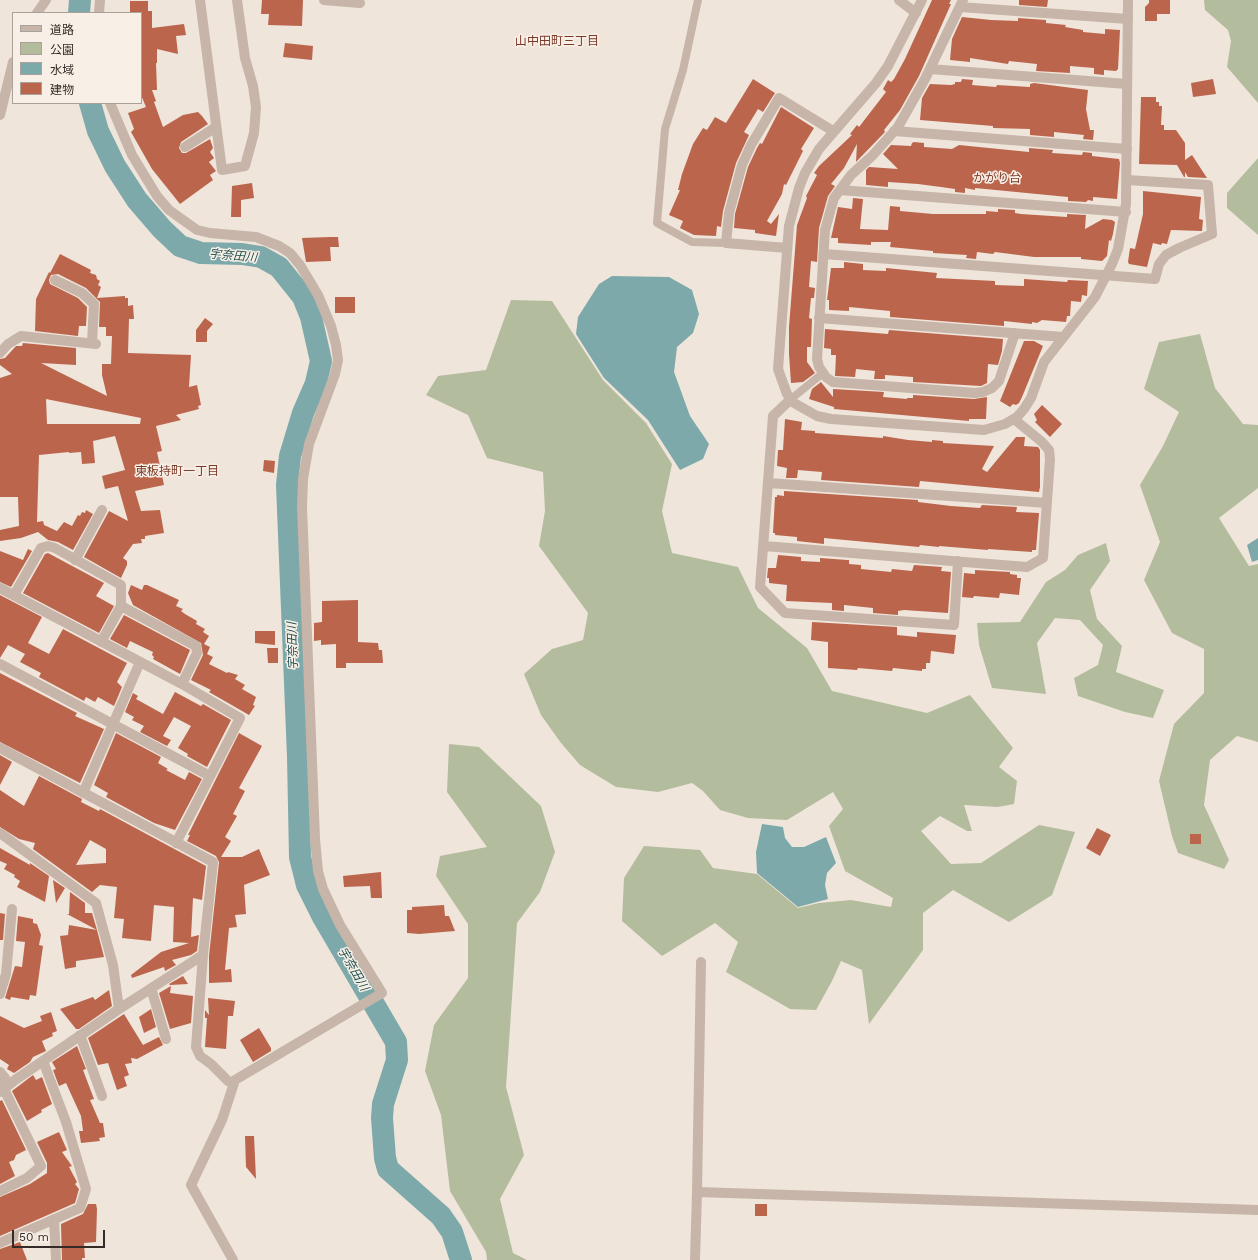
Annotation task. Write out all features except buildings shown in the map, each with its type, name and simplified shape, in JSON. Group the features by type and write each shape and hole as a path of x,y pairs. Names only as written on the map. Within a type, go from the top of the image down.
{"street":[{"path":"38,12 46,0"},
{"path":"99,12 100,0"},
{"path":"200,0 222,170 245,166 254,132 256,107 253,86 245,58 237,0"},
{"path":"324,0 360,3"},
{"path":"698,0 683,70 665,129 657,222 692,242 787,248"},
{"path":"899,0 916,13"},
{"path":"922,0 899,47 884,71 860,102 833,131 819,149 803,178 793,207 787,248 778,369 782,382 791,399 804,410 817,416 831,419 984,430 995,428 1014,419 1024,409 1031,398 1044,362 1095,297 1107,275 1120,242 1126,212 1128,0"},
{"path":"1015,333 999,381 992,388 983,392 967,393 833,382 819,368 816,359 825,230 834,198 851,175 894,132 914,101 962,4 1128,19"},
{"path":"0,114 12,66"},
{"path":"930,70 1127,84"},
{"path":"726,243 729,213 742,165 751,145 779,98 833,131"},
{"path":"110,104 132,155 157,196 169,210 197,230 210,233 256,237 279,246 290,253 300,265 318,295 333,330 338,360 335,374 309,444 305,461 302,507 315,839 318,871 324,890 340,925 382,994 235,1080 222,1120 191,1185 233,1260"},
{"path":"185,147 216,127"},
{"path":"894,132 1127,148"},
{"path":"824,254 1155,279 1159,264 1166,255 1212,234 1208,185 1127,180"},
{"path":"840,190 1126,212"},
{"path":"0,353 8,344 21,336 94,344 94,304 82,293 55,280"},
{"path":"819,318 1063,337"},
{"path":"823,373 791,399 774,416 764,546 761,557 760,587 785,613 954,624 958,561"},
{"path":"764,546 1027,567 1042,558 1050,459 1048,450 1042,442 1014,419"},
{"path":"769,483 1047,503"},
{"path":"75,560 102,510"},
{"path":"14,595 41,548 48,546 55,548 121,585 121,606 101,642"},
{"path":"0,588 182,684 240,718 176,843"},
{"path":"121,606 196,646 198,653 182,684"},
{"path":"83,792 140,662"},
{"path":"0,664 210,776"},
{"path":"0,748 213,862 203,955 197,1052 228,1081 234,1083"},
{"path":"0,833 96,903 113,965 119,1009"},
{"path":"0,994 12,909"},
{"path":"2,1090 80,1035 203,955"},
{"path":"695,1260 701,962"},
{"path":"151,988 166,1039"},
{"path":"80,1035 102,1096"},
{"path":"0,1243 80,1208 86,1189 66,1122 43,1061"},
{"path":"0,1072 5,1078 2,1090 41,1166 27,1178 0,1191"},
{"path":"697,1192 1258,1210"},
{"path":"54,1219 56,1260"}],"green space":[{"path":"1204,0 1258,0 1258,103 1227,67 1231,41 1228,30 1205,10"},
{"path":"1258,158 1258,235 1227,208 1227,193"},
{"path":"511,300 552,301 603,380 646,423 672,464 662,511 672,553 738,567 758,608 807,648 832,691 927,713 970,695 1013,748 999,767 1017,781 1014,804 998,807 964,805 972,831 967,831 940,816 921,831 951,864 981,863 1039,825 1075,832 1052,895 1009,922 953,890 923,913 923,950 869,1024 862,970 841,961 816,1010 790,1009 726,972 738,942 715,923 662,956 622,921 624,878 644,846 700,850 713,868 757,874 798,908 819,903 851,900 891,907 893,898 845,871 829,826 843,809 833,792 787,820 748,818 720,810 703,791 692,783 658,792 616,787 580,765 561,743 541,715 524,674 552,649 583,640 588,613 539,546 545,511 543,472 487,458 468,415 426,395 438,376 486,370"},
{"path":"1200,334 1215,388 1243,424 1258,425 1258,488 1219,518 1249,566 1258,564 1258,742 1237,736 1210,760 1204,805 1229,860 1224,869 1178,853 1172,836 1159,781 1174,724 1204,693 1204,649 1172,633 1144,580 1160,542 1140,485 1163,446 1179,412 1144,389 1159,342"},
{"path":"1106,543 1110,561 1090,590 1097,619 1122,646 1116,672 1164,690 1153,718 1125,712 1078,696 1074,678 1098,665 1103,645 1080,620 1055,618 1037,643 1046,694 992,688 979,645 977,623 1020,622 1046,582 1065,570 1078,555"},
{"path":"449,744 479,747 541,806 555,852 540,892 517,923 506,1087 524,1155 500,1199 513,1253 527,1260 487,1260 486,1252 450,1191 441,1115 425,1071 434,1025 468,978 468,924 436,876 440,856 487,847 447,792"}],"water":[{"path":"612,276 669,277 692,290 699,314 693,333 677,347 674,372 690,416 709,444 703,459 680,470 648,420 604,378 576,334 578,317 599,284"},
{"path":"1258,538 1258,560 1252,562 1247,545"},
{"path":"762,824 783,827 785,838 792,847 804,847 826,837 836,863 827,873 825,885 828,899 798,907 757,873 756,852"}],"waterway":[{"name":"宇奈田川","path":"79,12 80,0"},
{"name":"宇奈田川","path":"90,104 98,131 115,166 137,200 162,229 180,246 201,253 242,254 261,257 279,267 303,297 311,317 321,361 316,383 303,413 290,456 287,485 298,757 300,857 307,885 323,917 396,1042 397,1060 383,1104 382,1118 385,1158 388,1169 441,1216 452,1232 461,1260"}],"district":[{"name":"山中田町三丁目","path":"557,41"},
{"name":"かがり台","path":"997,178"},
{"name":"東板持町一丁目","path":"177,471"}]}
